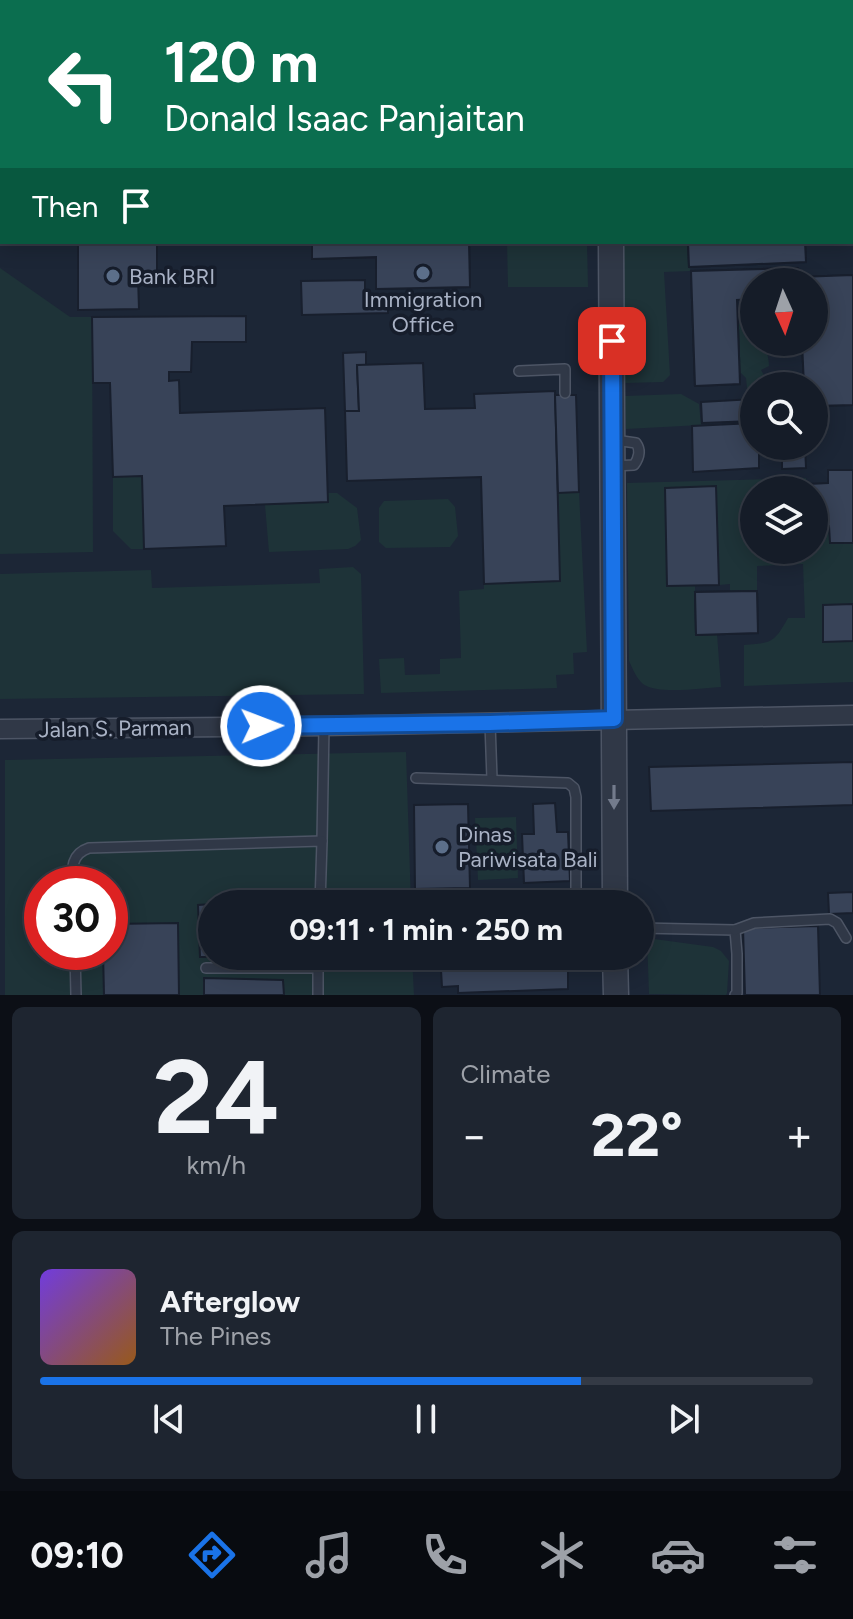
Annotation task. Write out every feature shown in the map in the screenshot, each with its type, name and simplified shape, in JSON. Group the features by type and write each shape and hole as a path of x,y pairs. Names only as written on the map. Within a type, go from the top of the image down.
{"street":[{"path":"611,244 615,890"},
{"name":"Jalan S. Parman","path":"0,729 853,715"},
{"path":"615,970 616,995"}],"lane":[{"path":"519,371 565,369 565,393"},
{"path":"490,723 492,779"},
{"path":"320,890 324,726"},
{"path":"416,778 568,783 574,788 576,797 576,890"},
{"path":"72,866 79,851 89,848 322,841"},
{"path":"654,928 735,930 754,923 830,919 837,923 846,938"},
{"path":"735,930 738,972 735,995"},
{"path":"75,970 76,995"},
{"path":"318,970 318,995"}],"green space":[{"path":"507,244 587,244 588,287 508,287"},
{"path":"622,244 688,244 691,271 664,272 670,375 663,382 625,383"},
{"path":"0,268 70,317 92,317 93,552 0,554"},
{"path":"740,320 740,356 768,356 769,366 762,372 740,372 737,322"},
{"path":"681,394 699,404 701,425 626,429 625,396"},
{"path":"142,476 144,549 131,549 113,531 113,477"},
{"path":"740,480 740,564 803,564 757,566 757,591 730,591 730,584 719,585 716,486 665,488 667,586 695,586 696,634 717,634 721,687 669,690 650,687 643,684 629,661 627,483"},
{"path":"579,492 587,652 573,653 574,674 556,675 557,688 381,693 379,659 404,658 405,675 440,674 440,659 461,658 459,591 484,589 484,584 560,581 558,493"},
{"path":"328,493 337,493 357,508 361,540 355,546 348,549 269,552 265,505 328,502"},
{"path":"448,499 455,507 458,536 450,547 386,548 379,542 379,508 384,501"},
{"path":"829,526 830,543 853,543 853,682 744,686 744,645 771,640 788,618 805,618 803,564 828,564"},
{"path":"353,567 361,574 364,694 0,699 0,574 151,570 152,588 320,583 319,569"},
{"path":"406,752 411,890 198,890 198,970 413,970 414,995 5,995 5,760"},
{"path":"516,817 518,878 478,880 475,818"},
{"path":"654,939 713,947 729,961 726,995 649,994 648,970 654,970"}],"building":[{"name":"Bank BRI","path":"78,244 157,244 157,275 138,277 139,309 78,310"},
{"name":"Immigration Office","path":"312,244 469,244 470,287 376,289 376,257 312,259"},
{"name":"Immigration Office","path":"312,244 469,244 470,287 376,289 376,257 312,259"},
{"path":"688,244 805,244 806,262 689,267"},
{"path":"688,244 805,244 806,262 689,267"},
{"path":"740,270 740,300 737,300 740,384 695,386 691,271"},
{"path":"740,270 740,300 737,300 740,384 695,386 691,271"},
{"path":"853,275 853,313 839,313 841,364 853,363 853,405 828,406 828,372 803,372 803,356 828,356 828,276"},
{"path":"853,275 853,405 828,406 828,372 803,372 803,356 828,356 828,276"},
{"path":"365,280 365,301 388,301 388,313 302,315 301,281"},
{"path":"246,316 246,342 192,342 191,372 169,372 169,381 179,380 180,413 325,408 328,502 224,506 226,546 144,549 142,476 113,477 110,383 93,383 92,317"},
{"path":"366,352 366,365 357,365 359,411 345,411 343,353"},
{"path":"423,363 425,409 475,408 474,394 555,391 560,581 484,584 481,477 347,481 345,411 359,411 357,365"},
{"path":"555,395 576,395 579,492 558,493"},
{"path":"740,400 740,422 702,423 701,402"},
{"path":"740,424 740,460 759,460 759,468 693,472 692,426"},
{"path":"782,460 806,460 806,468 782,469"},
{"path":"828,470 853,470 853,543 830,543"},
{"path":"716,486 719,585 667,586 665,488"},
{"path":"757,591 758,633 696,635 695,592"},
{"path":"757,591 758,633 696,635 695,592"},
{"path":"853,604 853,641 823,642 823,605"},
{"path":"853,762 853,805 651,811 649,767"},
{"name":"Dinas Pariwisata Bali","path":"555,803 557,832 568,832 570,881 524,883 522,834 534,834 533,804"},
{"name":"Dinas Pariwisata Bali","path":"468,804 470,888 415,889 414,805"},
{"path":"853,892 853,913 829,914 828,893"},
{"path":"178,923 179,995 104,995 103,970 128,970 128,924"},
{"path":"818,926 820,995 745,995 743,928"},
{"path":"441,970 568,970 568,989 458,993 458,986 442,987"},
{"path":"204,978 283,980 284,995 204,995"}],"place":[{"name":"Immigration Office","path":"423,273"},
{"name":"Bank BRI","path":"113,276"},
{"name":"Dinas Pariwisata Bali","path":"442,847"}],"route":[{"path":"261,726 614,719 612,341"}]}
